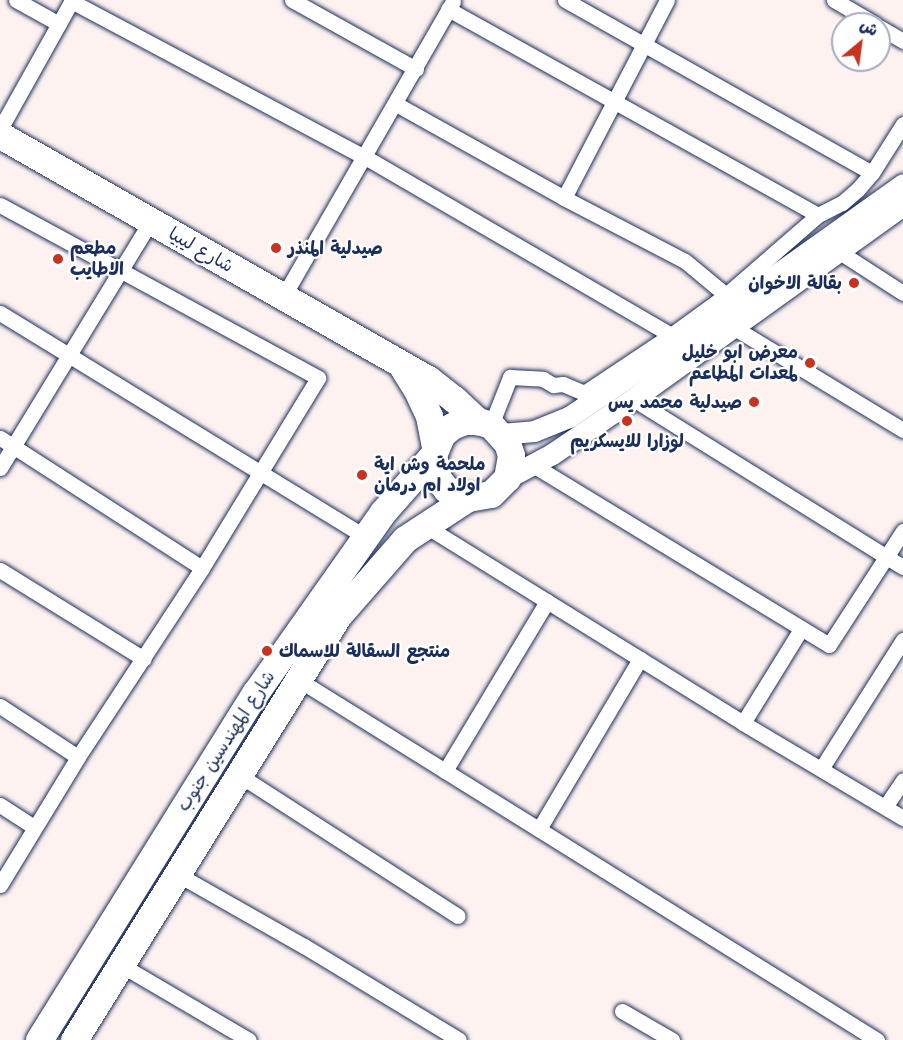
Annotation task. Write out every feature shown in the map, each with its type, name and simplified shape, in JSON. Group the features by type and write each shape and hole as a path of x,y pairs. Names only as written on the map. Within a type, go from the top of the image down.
{"highway":[{"name":"شارع ليبيا","path":"0,135 402,365 441,389 490,427"},
{"path":"402,365 426,409 438,479 446,489 468,498 491,494 507,478 511,455 490,427 465,421 452,426 442,434 434,450"},
{"name":"شارع المهندسين جنوب","path":"39,1040 256,692 366,537 434,450"},
{"name":"شارع المهندسين جنوب","path":"74,1040 338,617 384,560 424,525 468,498"}],"main road":[{"path":"490,427 534,431 569,417 718,316 903,184"},
{"path":"507,478 533,465 633,399 903,205"}],"street":[{"path":"16,0 59,24"},
{"path":"292,0 416,69"},
{"path":"565,0 872,173"},
{"path":"564,198 616,103 667,0"},
{"path":"834,0 854,12"},
{"path":"0,129 71,1 365,157 671,335"},
{"path":"283,297 396,104 451,4 616,103 818,216"},
{"path":"396,104 564,198 685,261 726,295"},
{"path":"490,427 510,377 543,379 553,385 563,384 584,393 726,295 818,216 842,203 872,173 903,124"},
{"path":"0,205 318,378 202,568 33,827 0,885"},
{"path":"0,468 7,442 70,356 151,221"},
{"path":"838,251 903,292"},
{"path":"0,313 366,537"},
{"path":"733,327 903,430"},
{"path":"633,399 903,567"},
{"path":"7,442 202,568"},
{"path":"533,465 829,645 903,531"},
{"path":"424,525 743,723 903,818"},
{"path":"0,570 144,659"},
{"path":"444,771 547,601"},
{"path":"743,723 801,629"},
{"path":"821,769 903,640"},
{"path":"539,830 640,659"},
{"path":"299,680 877,1040"},
{"path":"0,706 78,757"},
{"path":"239,775 458,916"},
{"path":"885,807 903,780"},
{"path":"0,805 33,827"},
{"path":"177,874 304,946 459,1040"},
{"path":"121,964 249,1040"},
{"path":"622,1011 672,1040"}],"place":[{"name":"صيدلية المنذر","path":"276,248"},
{"name":"مطعم الاطايب","path":"58,259"},
{"name":"بقالة الاخوان","path":"854,283"},
{"name":"معرض ابو خليل لمعدات المطاعم","path":"810,363"},
{"name":"صيدلية محمد يس","path":"754,402"},
{"name":"لوزارا للايسكريم","path":"627,421"},
{"name":"ملحمة وش اية اولاد ام درمان","path":"362,475"},
{"name":"منتجع السقالة للاسماك","path":"267,651"}]}
